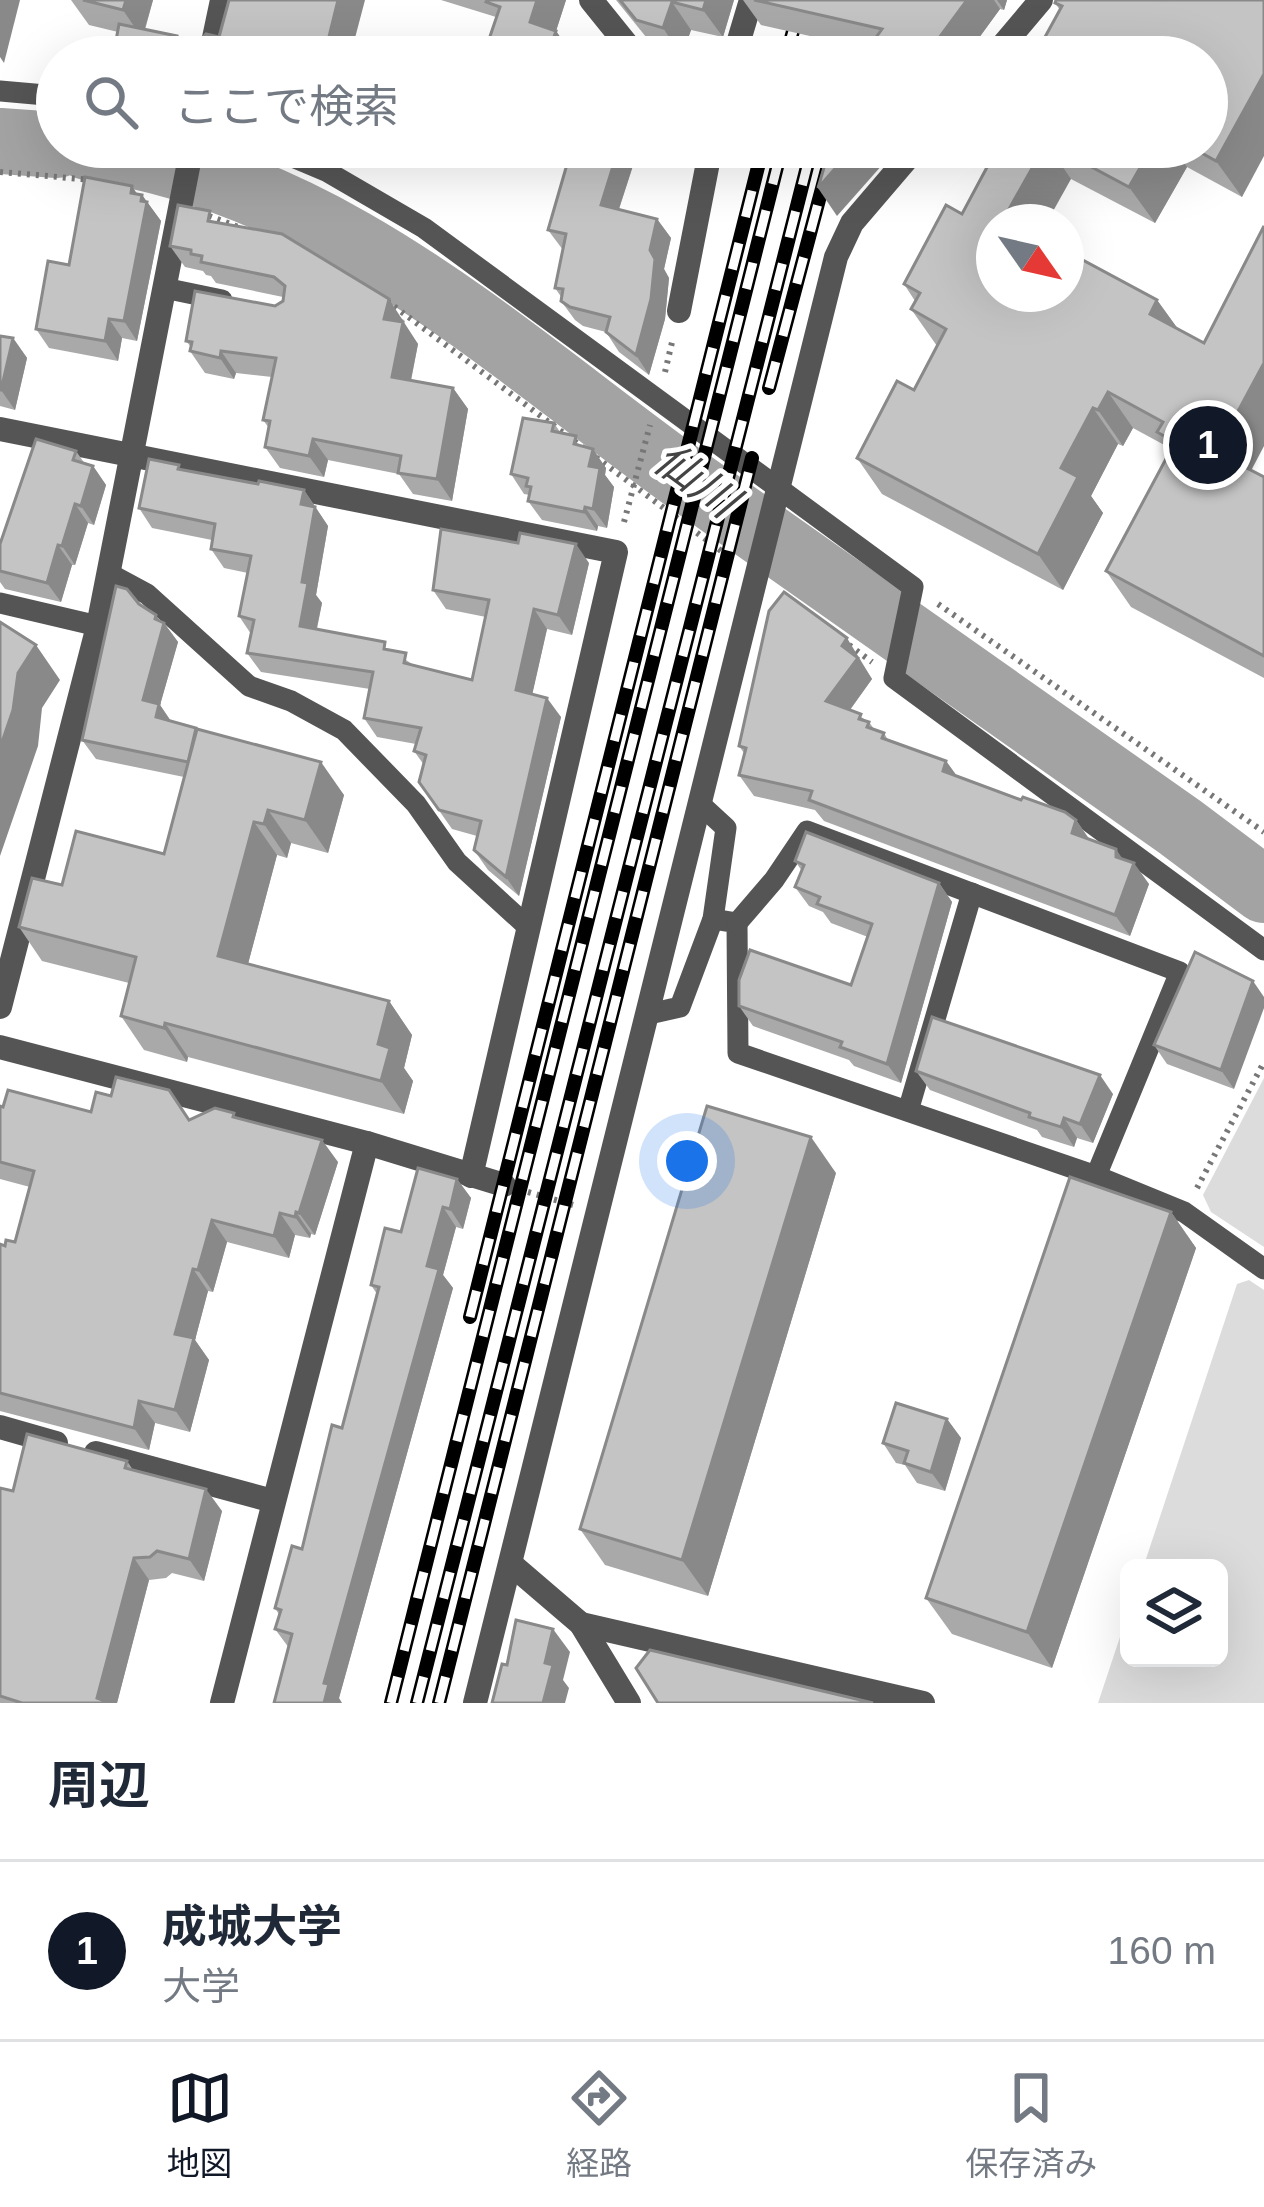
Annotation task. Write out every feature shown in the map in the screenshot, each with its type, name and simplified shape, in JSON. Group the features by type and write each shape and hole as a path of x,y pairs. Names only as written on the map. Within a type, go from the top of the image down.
{"street":[{"path":"215,36 223,0"},
{"path":"591,0 620,36"},
{"path":"740,36 751,0"},
{"path":"1011,36 1041,0"},
{"path":"0,1007 98,626 188,168"},
{"path":"679,311 707,168"},
{"path":"476,1703 836,257 852,223 899,168"},
{"path":"0,429 616,552 471,1176"},
{"path":"0,1047 367,1143 504,1185"},
{"path":"222,1703 367,1143"},
{"path":"0,1427 273,1502"},
{"path":"511,1564 581,1624 629,1703"},
{"path":"581,1624 923,1703"}],"lane":[{"path":"0,92 36,95"},
{"path":"319,168 424,228 912,593 894,678 1264,950"},
{"path":"164,288 245,304"},
{"path":"108,573 147,594 249,686 291,701 344,730 416,804 457,862 527,926"},
{"path":"0,603 98,626"},
{"path":"649,1014 680,1007 713,919 726,828 700,805"},
{"path":"1096,1176 1180,972 807,831 737,923 738,1053 1096,1176 1184,1212 1264,1269"},
{"path":"908,1111 972,893"},
{"path":"713,919 737,923"}],"path":[{"path":"0,172 86,178 104,184"},
{"path":"181,202 247,230"},
{"path":"385,300 635,480 672,514"},
{"path":"616,552 679,311"},
{"path":"912,593 1264,832"},
{"path":"1184,1212 1264,1062"},
{"path":"504,1185 600,1213"}],"shaded area":[{"path":"1264,1078 1264,1247 1211,1212 1203,1195"},
{"path":"1249,1280 1264,1290 1264,1703 1098,1703 1120,1637 1120,1667 1228,1667 1228,1559 1146,1559 1237,1284"}],"building":[{"path":"83,0 126,0 123,10"},
{"path":"229,0 338,0 329,36 219,36"},
{"path":"537,0 530,22 556,31 554,36 490,36 500,7 486,2"},
{"path":"620,0 706,0 703,10 672,2 663,28 636,20"},
{"path":"754,0 967,0 940,36 877,36 882,29"},
{"path":"1264,0 1264,74 1228,139 1228,36 1046,36 1062,6 1055,3"},
{"path":"119,24 177,36 117,36"},
{"path":"566,168 612,168 601,205 657,219 650,250 655,259 651,299 636,355 606,332 610,317 561,301 563,289 555,288 566,234 548,230"},
{"path":"824,168 836,168 818,188"},
{"path":"987,168 1032,168 1012,204 976,204 976,312 1084,312 1084,261 1157,300 1150,314 1204,343 1264,226 1264,363 1216,452 1264,477 1264,656 1106,571 1175,442 1157,432 1163,422 1108,392 1098,410 1093,408 1061,468 1078,477 1038,554 857,458 897,381 914,390 946,329 911,309 920,293 904,284 946,205 962,214"},
{"path":"1093,168 1140,168 1129,187"},
{"path":"85,177 132,186 131,193 142,195 141,201 147,202 124,321 109,319 105,341 36,329 48,261 69,265"},
{"path":"178,205 210,211 208,221 282,234 389,299 384,319 403,322 392,377 453,388 437,479 398,473 401,456 313,439 309,456 265,447 270,421 263,420 276,358 221,351 220,358 190,351 192,342 186,341 195,291 275,306 283,301 285,286 274,277 201,262 202,256 191,250 170,246"},
{"path":"0,336 13,338 1,390 0,390"},
{"path":"523,418 554,423 552,431 576,436 574,444 593,449 589,466 600,468 593,509 585,507 584,512 528,501 528,478 511,474"},
{"path":"36,439 76,451 73,460 93,466 81,506 75,504 62,546 58,545 47,583 0,571 0,544"},
{"path":"149,459 179,465 178,469 304,490 301,504 315,507 300,626 385,642 384,649 406,653 404,663 472,680 489,600 433,590 441,529 518,543 520,533 576,544 558,615 534,609 516,690 547,698 506,877 474,850 481,821 439,810 419,782 426,755 414,751 421,728 364,718 373,672 247,653 254,620 239,616 251,556 211,549 215,524 139,508"},
{"path":"116,586 127,589 164,623 143,700 159,704 156,717 196,728 188,762 82,740"},
{"path":"784,592 847,638 842,646 858,658 826,701 861,714 859,719 869,722 867,727 884,733 882,738 946,761 943,771 1065,812 1076,820 1072,833 1116,849 1116,857 1134,863 1115,915 809,800 812,791 739,775 746,748 739,746 769,611"},
{"path":"0,622 36,645 18,673 13,710 0,748"},
{"path":"197,729 321,762 305,820 268,810 264,824 254,822 218,956 389,1001 378,1044 390,1048 381,1081 165,1023 164,1028 121,1016 136,957 19,927 32,878 62,885 76,831 164,854"},
{"path":"806,832 939,883 887,1064 840,1047 842,1042 739,1006 739,980 750,950 851,985 872,924 817,904 820,897 795,887 804,865 795,861"},
{"path":"1195,952 1253,981 1221,1070 1154,1045"},
{"path":"932,1017 1100,1075 1080,1124 1064,1118 1061,1127 1029,1117 1030,1113 916,1071"},
{"path":"116,1077 169,1090 189,1120 215,1108 322,1140 299,1213 295,1217 280,1213 274,1236 212,1220 175,1334 194,1338 175,1410 139,1401 134,1428 0,1393 0,1244 15,1242 34,1171 0,1162 0,1106 8,1090 91,1112 96,1092 111,1096"},
{"path":"707,1106 811,1137 682,1560 580,1529"},
{"path":"418,1168 457,1179 450,1209 443,1207 427,1266 439,1269 324,1683 329,1684 324,1703 274,1703 292,1634 275,1629 281,1610 275,1608 292,1546 302,1549 332,1425 342,1428 379,1287 371,1285 385,1228 401,1232"},
{"path":"1070,1177 1171,1212 1027,1632 926,1598"},
{"path":"896,1403 947,1419 931,1472 904,1463 908,1451 883,1443"},
{"path":"27,1434 127,1461 125,1468 206,1489 189,1559 157,1551 150,1557 134,1558 97,1698 110,1703 22,1703 0,1696 0,1488 13,1491"},
{"path":"516,1620 553,1629 545,1663 553,1665 543,1703 492,1703 502,1664 507,1665"},
{"path":"650,1650 873,1703 658,1703 636,1668"}],"waterway":[{"name":"仙川","path":"0,141 36,144"},
{"name":"仙川","path":"181,168 258,195 335,232 408,276 1264,890"}],"railway":[{"path":"792,36 796,20"},
{"path":"841,36 842,32"},
{"path":"470,1317 758,168"},
{"path":"391,1703 777,168"},
{"path":"417,1703 807,168"},
{"path":"769,388 827,168"},
{"path":"439,1703 752,458"}],"place":[{"name":"成城大学","path":"1208,445"}]}
